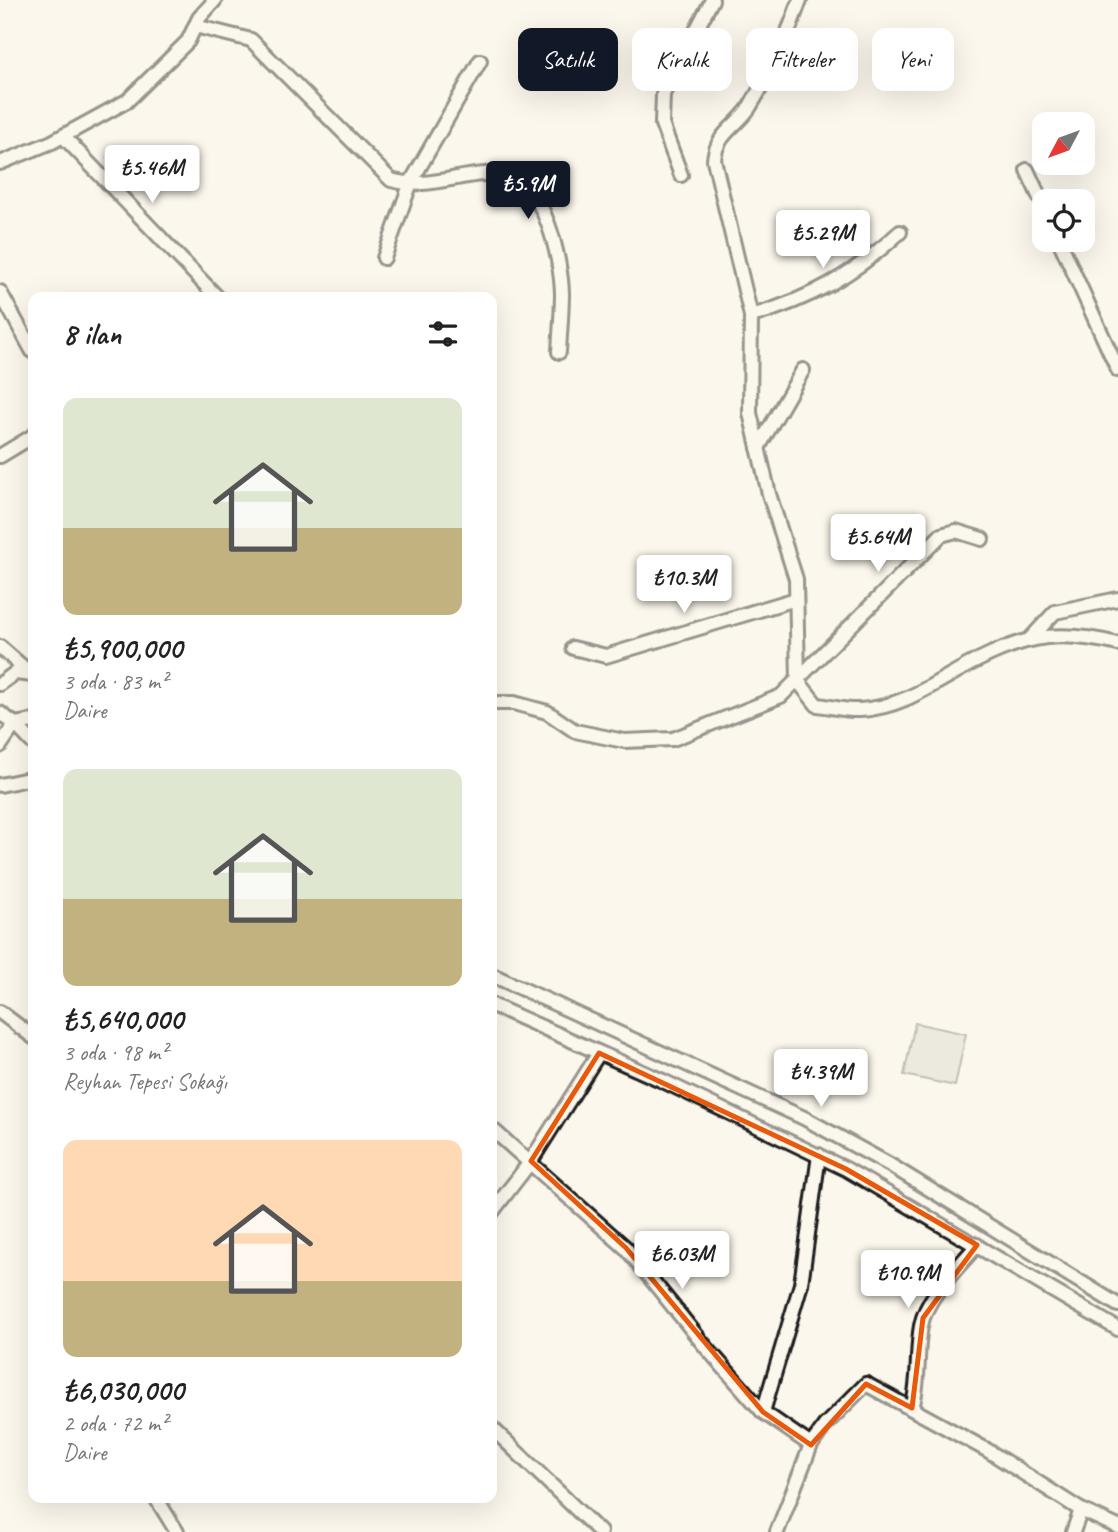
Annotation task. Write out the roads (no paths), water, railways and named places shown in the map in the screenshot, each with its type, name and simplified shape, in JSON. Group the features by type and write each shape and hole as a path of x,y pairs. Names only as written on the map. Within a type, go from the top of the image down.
{"street":[{"path":"0,163 63,136 127,101 188,41 195,26 215,0"},
{"path":"681,175 662,124 663,94 712,0"},
{"path":"800,0 786,41 747,110 724,134 715,150 714,160 751,316 750,413 769,494 796,579 798,681 817,705 860,710 922,693 978,659 1038,636 1081,635 1118,644"},
{"path":"195,26 251,40 391,180 411,182 503,174 529,187 537,198 558,261 562,295 559,352"},
{"path":"384,258 411,182 480,61"},
{"path":"63,136 212,292"},
{"path":"1027,170 1036,189"},
{"path":"751,316 821,290 863,264 900,232"},
{"path":"1064,252 1118,370"},
{"path":"0,292 28,343"},
{"path":"758,447 803,370"},
{"path":"0,456 28,439"},
{"path":"497,704 525,706 547,712 575,731 624,741 673,739 781,696 934,540 956,531 982,539"},
{"path":"573,648 606,656 796,599"},
{"path":"1030,640 1055,612 1118,599"},
{"path":"0,647 28,671"},
{"path":"0,684 15,673 28,674"},
{"path":"0,713 28,738"},
{"path":"0,746 15,724 28,723"},
{"path":"5,783 28,779"},
{"path":"497,977 804,1118 890,1166 1118,1308 1115,1326 819,1156 497,1007"},
{"path":"0,1012 28,1033"},
{"path":"497,1205 531,1161 599,1053"},
{"path":"497,1133 626,1248 705,1346 763,1412 811,1445"},
{"path":"763,1412 801,1284 819,1156"},
{"path":"912,1408 917,1388 923,1318 932,1301 977,1245"},
{"path":"777,1532 811,1445 825,1425 866,1384 912,1408 1081,1510 1118,1527"},
{"path":"497,1433 600,1532"},
{"path":"159,1503 177,1532"},
{"path":"1073,1532 1081,1510"}]}
